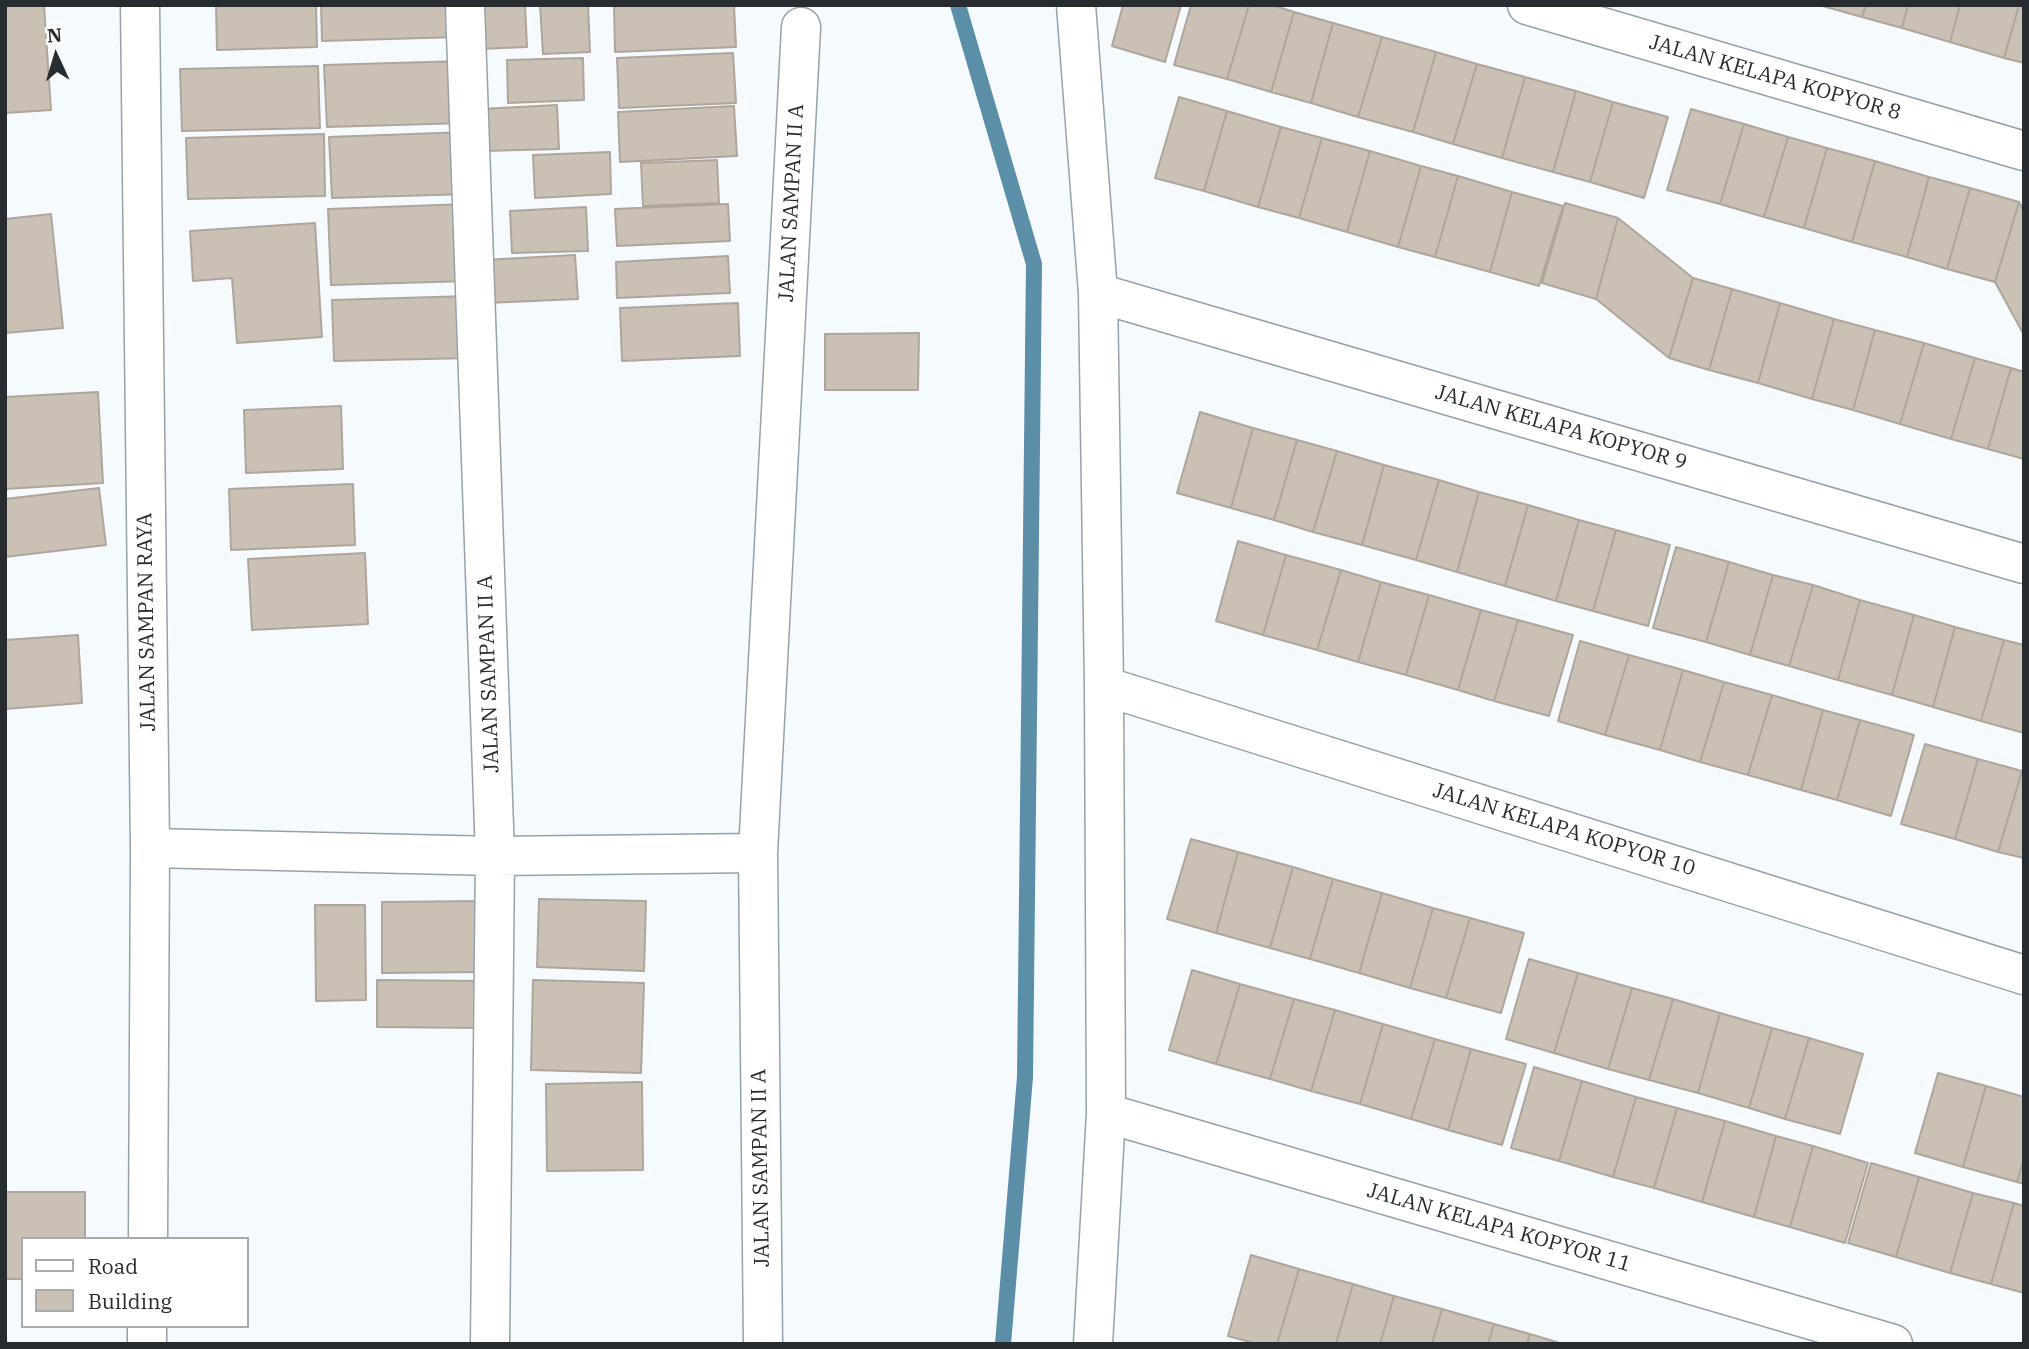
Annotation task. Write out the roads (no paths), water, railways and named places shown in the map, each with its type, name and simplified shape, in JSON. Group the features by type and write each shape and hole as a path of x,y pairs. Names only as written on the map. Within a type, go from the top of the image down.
{"street":[{"name":"JALAN SAMPAN RAYA","path":"140,5 150,848 148,1237"},
{"name":"JALAN SAMPAN II A","path":"465,5 495,856 490,1344"},
{"path":"1076,5 1098,293 1104,686 1106,1113 1093,1344"},
{"name":"JALAN KELAPA KOPYOR 8","path":"1527,5 2024,151"},
{"name":"JALAN SAMPAN II A","path":"763,1344 758,853 801,27"},
{"name":"JALAN KELAPA KOPYOR 9","path":"1098,293 2024,564"},
{"name":"JALAN KELAPA KOPYOR 10","path":"1104,686 2024,975"},
{"path":"150,848 495,856 758,853"},
{"name":"JALAN KELAPA KOPYOR 11","path":"1106,1113 1893,1344"}],"waterway":[{"path":"958,5 1034,264 1025,1077 1003,1344"}]}
